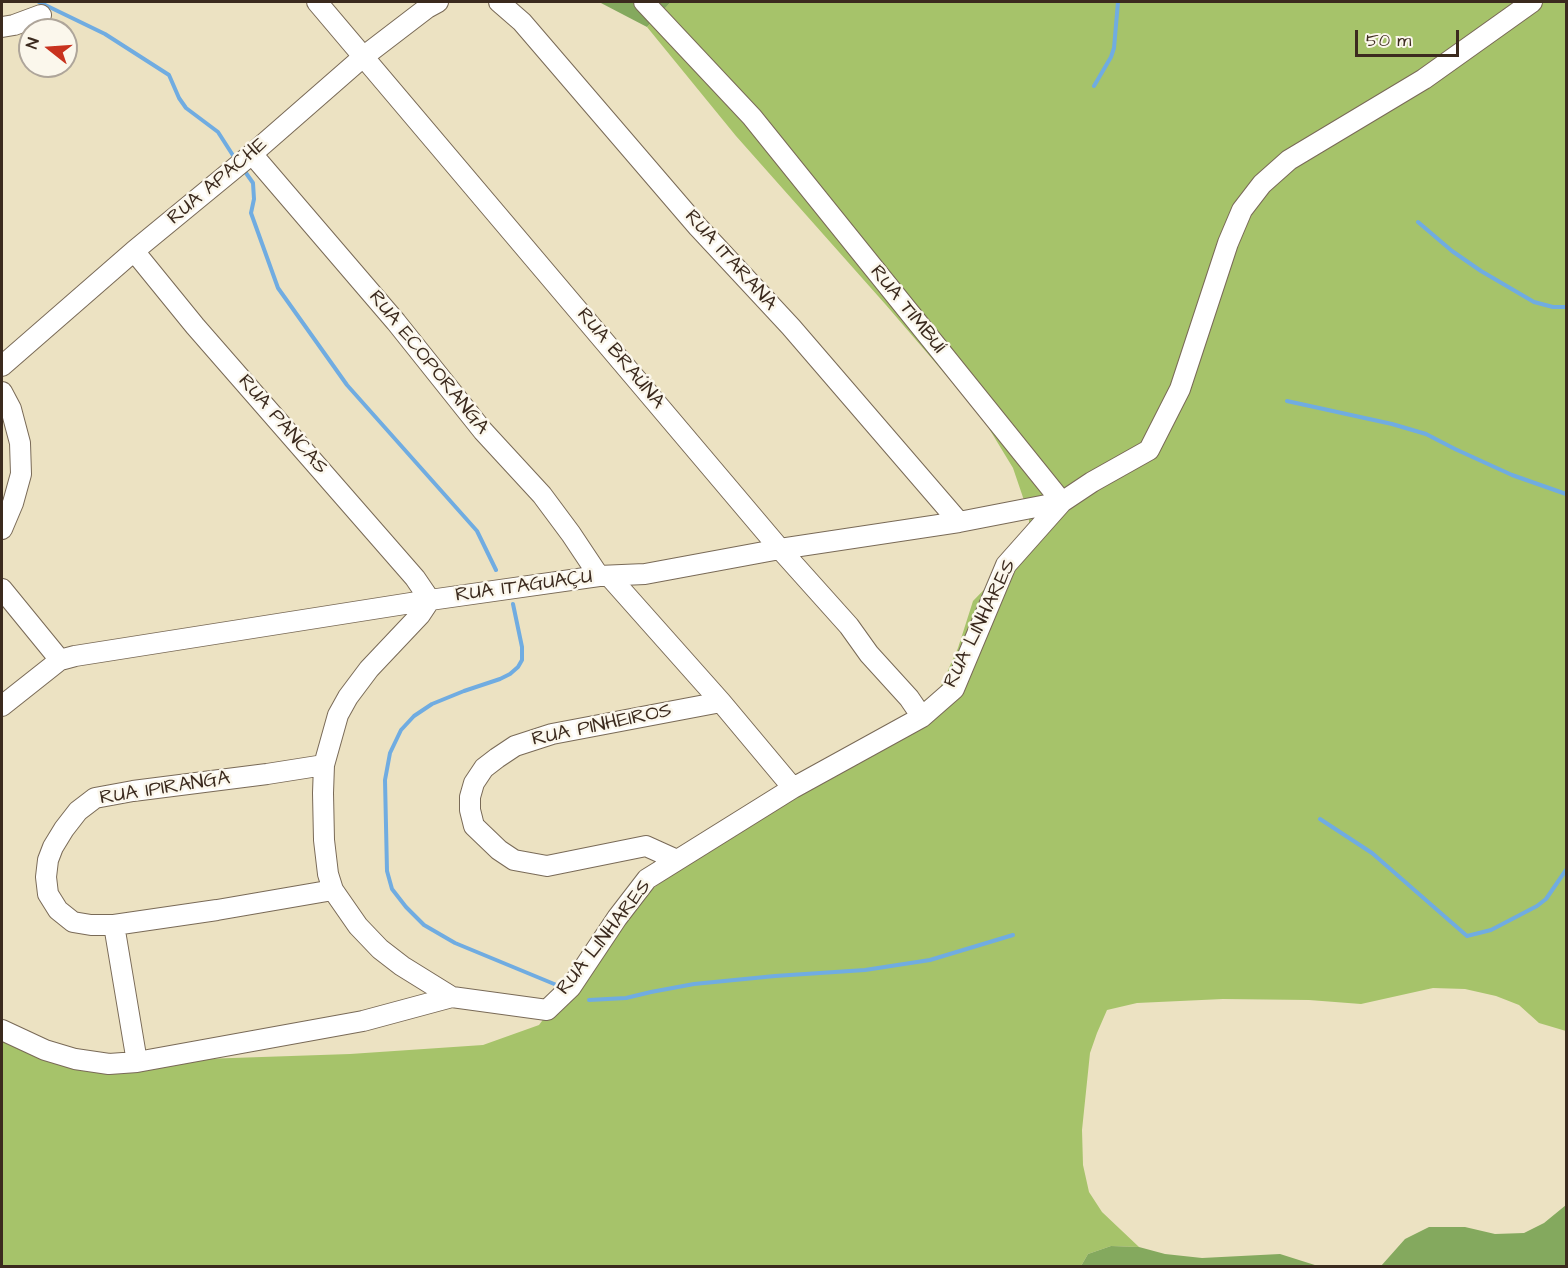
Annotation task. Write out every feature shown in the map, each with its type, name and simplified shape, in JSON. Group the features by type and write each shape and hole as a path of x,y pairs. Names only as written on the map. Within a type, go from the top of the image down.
{"street":[{"name":"RUA BRAÚNA","path":"317,2 780,549 849,626 869,654 909,698 922,717"},
{"name":"RUA APACHE","path":"2,366 363,57 438,2"},
{"name":"RUA ITARANA","path":"499,2 522,22 690,218 790,327 959,522"},
{"name":"RUA TIMBUÍ","path":"644,2 752,117 1062,502"},
{"path":"1062,502 1149,450 1180,389 1228,243 1242,210 1262,184 1289,160 1424,79 1532,2"},
{"path":"2,27 41,15"},
{"name":"RUA ECOPORANGA","path":"252,154 396,322 483,431 542,495 604,576 721,702 794,788"},
{"name":"RUA PANCAS","path":"134,251 195,326 415,578 430,600"},
{"path":"2,392 12,409 20,443 21,474 13,503 2,529"},
{"name":"RUA ITAGUAÇU","path":"2,706 60,660 87,654 430,600 604,576 645,574 780,549 959,522 1062,502"},
{"name":"RUA LINHARES","path":"2,1030 45,1050 75,1059 109,1064 137,1062 363,1021 452,997 547,1010 571,987 617,918 647,879 794,788 922,717 954,688 1006,565 1062,502"},
{"path":"2,589 60,660"},
{"path":"430,600 420,615 369,669 338,715 324,765 322,793 324,840 328,874 333,890 358,926 380,949 402,966 452,997"},
{"name":"RUA PINHEIROS","path":"676,860 646,846 547,866 514,860 499,850 474,826 470,797 474,783 484,768 515,746 552,734 721,702"},
{"name":"RUA IPIRANGA","path":"324,765 94,798 78,811 53,847 48,860 46,877 48,894 57,910 73,922 91,925 114,925 333,890"},
{"path":"114,925 137,1062"}],"green space":[{"path":"599,2 671,2 647,27"},
{"path":"671,2 1566,2 1566,1031 1539,1023 1519,1005 1496,996 1465,989 1433,988 1361,1004 1309,1000 1223,999 1137,1003 1107,1010 1090,1053 1082,1130 1083,1165 1089,1192 1102,1212 1139,1247 1111,1246 1088,1254 1081,1266 2,1266 2,1038 49,1059 130,1073 203,1059 350,1054 483,1045 539,1025 569,985 608,920 753,812 868,741 939,690 958,648 973,601 1009,564 1029,537 1029,515 1013,468 982,417 736,136 647,27"},
{"path":"1566,1205 1566,1266 1381,1266 1405,1239 1429,1227 1465,1227 1495,1234 1524,1233 1544,1223"},
{"path":"1111,1246 1139,1247 1165,1254 1202,1258 1280,1254 1318,1266 1081,1266 1088,1254"}],"waterway":[{"path":"39,2 105,34 169,75 186,108 218,132 234,157"},
{"path":"1094,86 1114,48 1118,2"},
{"path":"246,173 253,183 254,199 251,213 278,288 347,385 477,531 496,570"},
{"path":"1418,222 1452,251 1534,302 1553,307 1566,307"},
{"path":"1287,401 1392,424 1426,434 1512,475 1566,494"},
{"path":"513,604 522,647 522,660 518,667 500,679 432,704 414,716 401,730 390,753 385,780 387,871 392,889 424,925 455,943 559,986"},
{"path":"1320,819 1372,853 1467,936 1491,930 1537,906 1546,899 1566,870"},
{"path":"589,1000 626,998 694,984 865,970 930,960 1013,935"}]}
